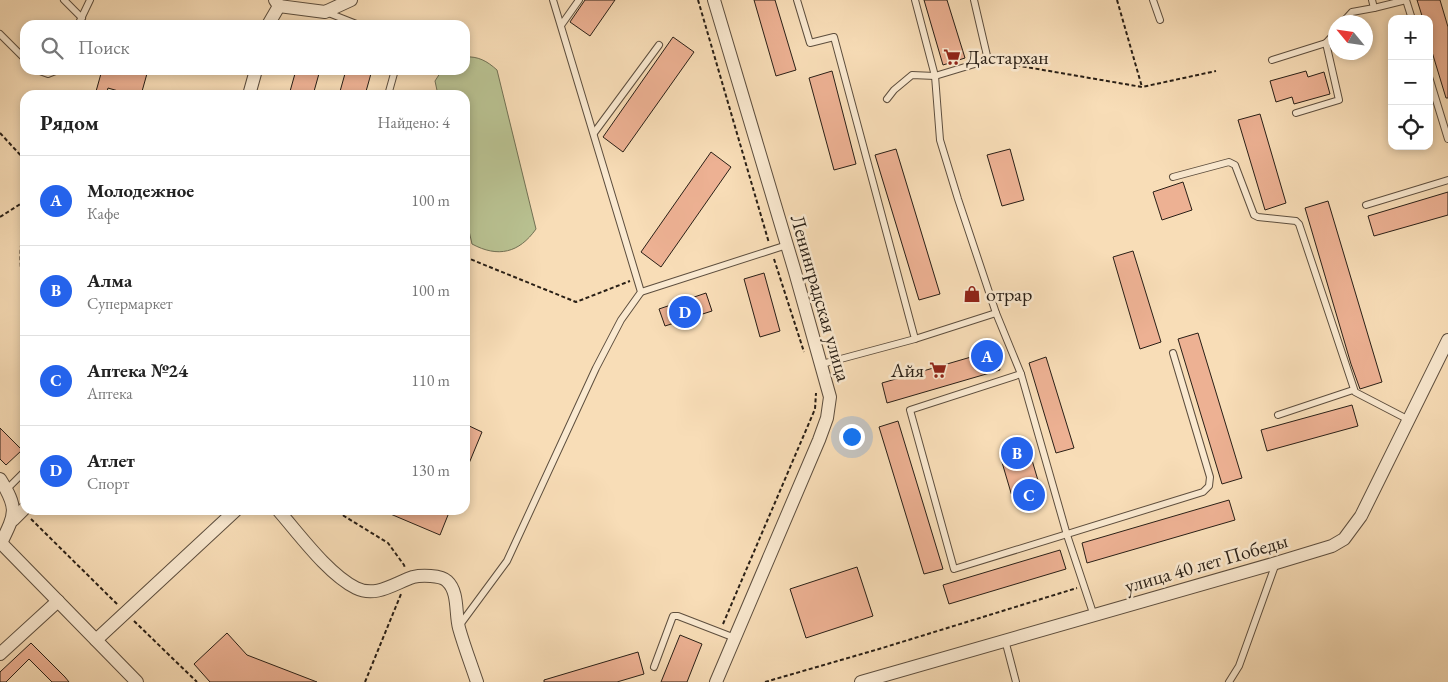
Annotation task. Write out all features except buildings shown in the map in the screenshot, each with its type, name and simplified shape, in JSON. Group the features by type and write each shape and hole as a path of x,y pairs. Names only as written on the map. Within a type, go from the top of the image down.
{"street":[{"path":"270,20 277,3 325,12 350,0"},
{"name":"Ленинградская улица","path":"714,0 822,364 830,397 827,418 806,473 716,682"},
{"path":"250,90 255,75"},
{"name":"улица 40 лет Победы","path":"861,682 1332,546 1344,539 1361,516 1448,340"},
{"path":"3,484 12,501 13,520"},
{"path":"20,513 13,520 1,542 137,682"},
{"path":"96,640 231,515"},
{"path":"282,515 333,572 357,589 375,591 392,587 414,577 437,577 446,580 454,593 459,626 477,682"},
{"path":"0,654 58,601"}],"lane":[{"path":"64,0 82,18 90,0"},
{"path":"553,0 562,24 641,292"},
{"path":"562,24 579,0"},
{"path":"797,0 810,43 834,37 915,339"},
{"path":"915,0 935,76 940,140 996,313 1021,374 1067,535 1094,616"},
{"path":"888,99 894,90 912,75 935,76 988,60 974,0"},
{"path":"1153,0 1160,20"},
{"path":"1372,0 1374,8"},
{"path":"1349,15 1352,12 1406,0 1411,15"},
{"path":"325,12 346,20"},
{"path":"0,34 20,55"},
{"path":"1272,60 1326,43 1339,100 1296,113"},
{"path":"594,133 659,45"},
{"path":"390,90 394,75"},
{"path":"1433,90 1448,139"},
{"path":"1173,176 1229,162 1233,163 1236,165 1254,215 1296,221 1299,224 1354,390 1359,395 1409,420"},
{"path":"1366,205 1448,180"},
{"path":"459,626 507,561 596,368 621,320 641,292 787,245"},
{"path":"822,364 915,339 996,313"},
{"path":"1021,374 910,410 954,569 1204,492 1209,486 1210,477 1173,353"},
{"path":"1278,415 1354,390"},
{"path":"3,484 20,473"},
{"path":"1229,682 1239,666 1276,563"},
{"path":"654,666 673,616 678,616 735,638"},
{"path":"1005,640 1016,682"}],"path":[{"path":"698,0 771,250 806,357"},
{"path":"1117,0 1142,87"},
{"path":"988,60 1142,87 1216,71"},
{"path":"0,133 20,155"},
{"path":"0,217 20,204"},
{"path":"470,259 576,302 637,278"},
{"path":"720,632 815,409 815,390"},
{"path":"30,515 197,682"},
{"path":"343,515 388,543 404,565 407,580 365,682"},
{"path":"765,682 879,650 1084,586"}],"green space":[{"path":"470,57 482,60 497,70 536,229 515,248 499,252 472,244 470,235 470,90 437,90 435,81 439,75 470,75"}],"place":[{"name":"Дастархан","path":"952,57"},
{"name":"отрар","path":"972,294"},
{"name":"Атлет","path":"685,312"},
{"name":"Молодежное","path":"987,356"},
{"name":"Айя","path":"938,370"},
{"name":"Алма","path":"1017,453"},
{"name":"Аптека №24","path":"1029,495"}]}
